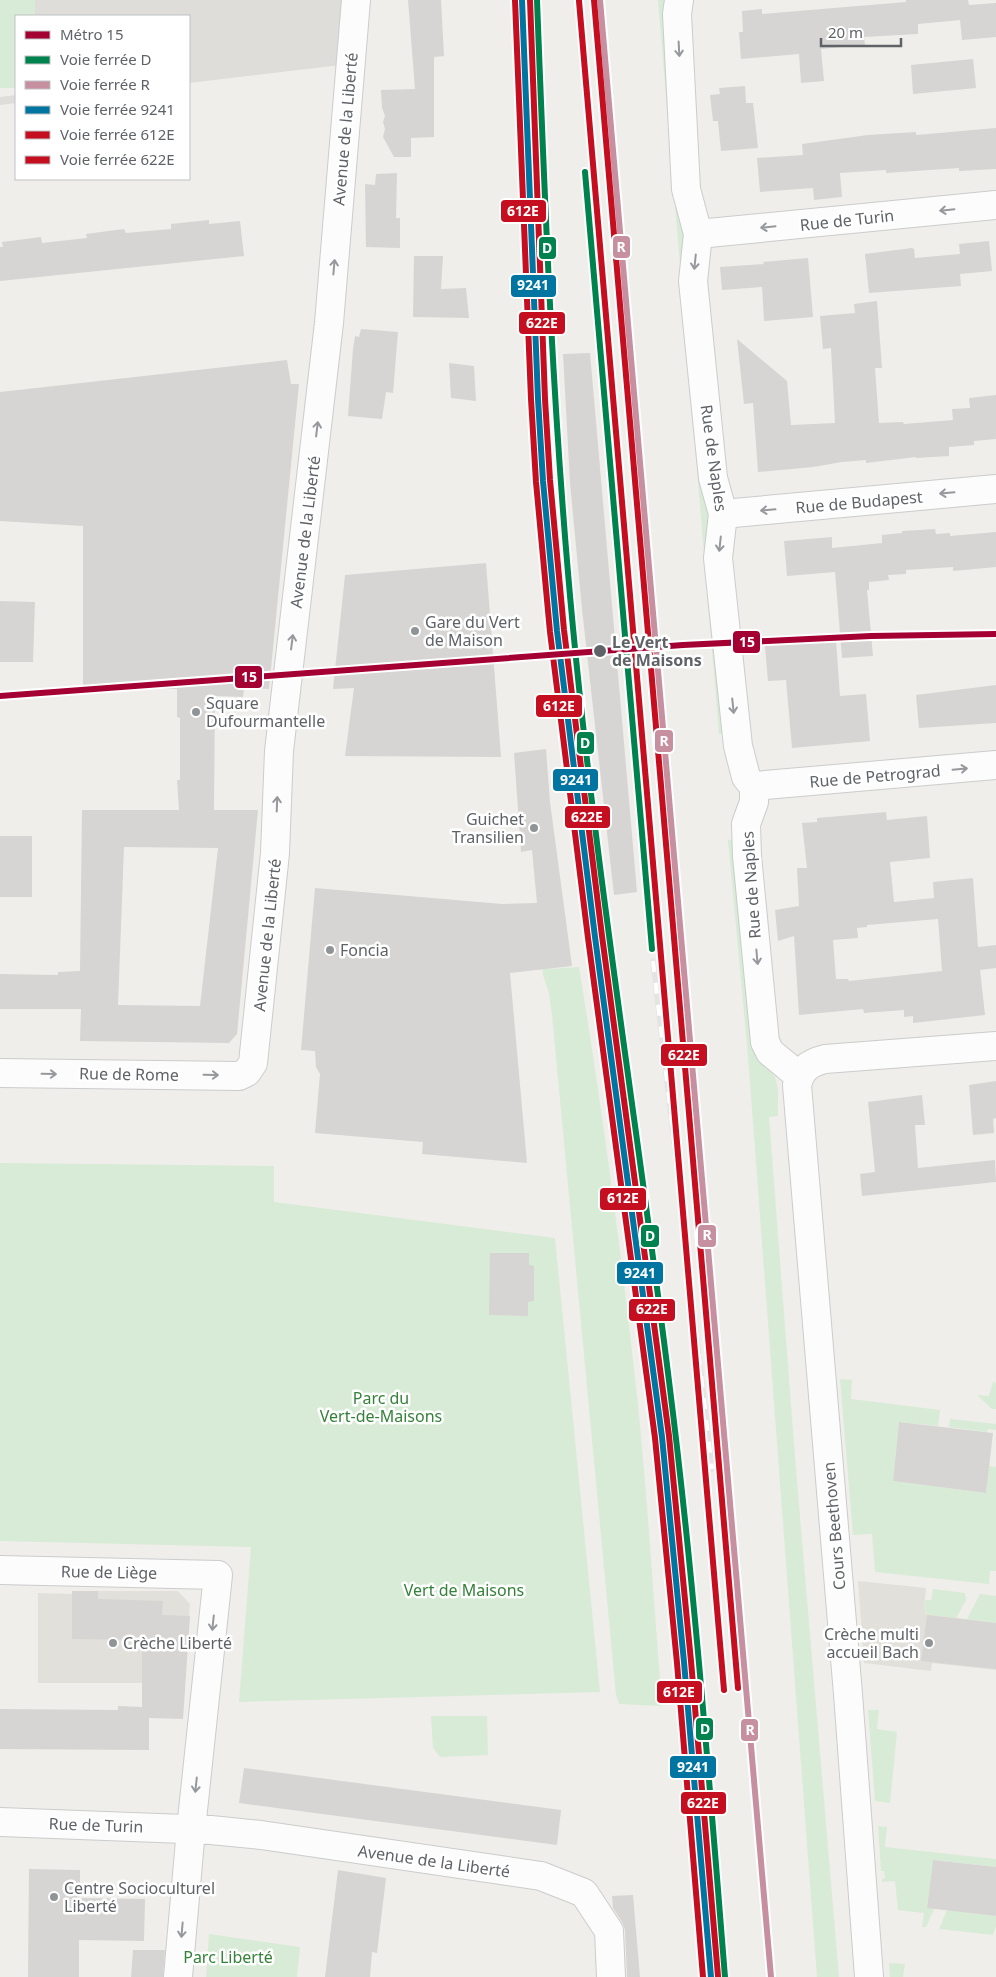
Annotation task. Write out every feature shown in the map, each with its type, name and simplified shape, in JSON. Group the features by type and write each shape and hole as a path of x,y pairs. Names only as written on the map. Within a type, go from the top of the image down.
{"street":[{"name":"Avenue de la Liberté","path":"253,1063 275,853 279,751 329,323 356,0"},
{"name":"Rue de Naples","path":"680,0 677,14 686,190 698,234 693,281 714,478 723,514 718,558 735,722 746,777 754,788 754,802 746,824 747,856 765,1042 770,1052 799,1076"},
{"name":"Rue de Turin","path":"698,234 996,205"},
{"name":"Rue de Budapest","path":"723,514 996,489"},
{"name":"Rue de Petrograd","path":"754,788 765,785 996,766"},
{"path":"799,1076 805,1067 815,1061 825,1059 996,1046"},
{"name":"Rue de Rome","path":"0,1073 239,1076 247,1072 253,1063"},
{"name":"Cours Beethoven","path":"799,1076 797,1085 798,1102 848,1694 869,1977"},
{"name":"Rue de Liège","path":"0,1570 218,1575 191,1829"},
{"name":"Rue de Turin","path":"0,1822 191,1829"},
{"name":"Avenue de la Liberté","path":"191,1829 261,1835 541,1876 584,1893 609,1931 610,1977"},
{"path":"178,1977 191,1829"}],"shaded area":[{"path":"23,0 363,0 341,65 190,83 190,15 23,15"},
{"path":"15,95 15,103 0,105 0,97"},
{"name":"Crèche multi accueil Bach","path":"858,1581 926,1588 924,1608 926,1614 996,1623 996,1670 932,1663 931,1671 864,1663"},
{"name":"Crèche Liberté","path":"73,1591 178,1591 190,1604 183,1706 142,1705 143,1683 38,1683 38,1593 73,1594"}],"green space":[{"path":"0,0 35,0 35,15 15,15 15,88 0,88"},
{"path":"658,0 668,0 685,218 685,256 727,733 719,734"},
{"path":"735,839 760,1061 775,1076 778,1090 778,1116 769,1117 795,1457 839,1977 817,1977 748,1056 728,840"},
{"path":"547,946 549,969 579,967 596,1076 619,1240 638,1405 662,1706 619,1704 616,1695 552,1015 549,993 543,975 541,947"},
{"name":"Parc du Vert-de-Maisons","path":"0,1163 274,1166 274,1202 555,1238 600,1692 239,1702 251,1547 0,1541"},
{"path":"840,1379 852,1380 851,1399 940,1410 938,1426 899,1422 893,1481 986,1493 989,1466 996,1467 996,1571 990,1571 989,1584 875,1572 872,1534 853,1535"},
{"path":"993,1382 996,1383 996,1409 992,1409 977,1395 989,1396"},
{"path":"950,1419 996,1424 996,1430 988,1429 987,1432 949,1427"},
{"path":"933,1589 965,1593 966,1600 956,1618 927,1615 924,1608 925,1600 931,1600"},
{"path":"980,1594 996,1596 996,1623 967,1619"},
{"path":"868,1710 879,1710 877,1729 897,1732 890,1803 875,1801"},
{"path":"431,1716 487,1716 488,1755 440,1757 433,1748"},
{"path":"878,1826 887,1827 885,1847 996,1859 996,1867 933,1860 927,1907 934,1909 926,1927 922,1927 924,1913 898,1910 895,1881 882,1882 882,1879 885,1878 884,1871 881,1871"},
{"path":"947,1910 996,1916 996,1926 993,1935 939,1929"},
{"name":"Parc Liberté","path":"209,1934 300,1947 297,1977 206,1977"},
{"path":"889,1963 905,1964 903,1977 890,1977"}],"building":[{"path":"408,0 441,0 444,56 434,57 434,137 411,138 411,157 394,157 383,137 385,116 382,108 381,90 415,89"},
{"path":"906,0 968,0 969,5 996,3 996,37 962,40 960,20 918,24 918,34 864,37 865,45 821,49 824,81 801,83 799,54 741,59 739,32 743,32 742,11 762,9 762,14 906,2"},
{"path":"973,59 976,88 913,94 911,65"},
{"path":"745,86 746,103 753,103 758,148 721,151 718,121 713,121 710,95 720,94 719,88"},
{"path":"996,128 996,169 959,171 959,168 886,173 886,170 840,173 842,197 814,200 813,188 760,192 757,158 803,155 802,144 868,135 916,132 916,135"},
{"path":"397,173 396,218 400,218 400,248 366,247 365,184 375,185 376,174"},
{"path":"209,220 209,224 240,221 244,256 0,281 0,247 3,247 2,242 41,237 42,243 87,238 86,234 124,229 126,233 171,229 171,224"},
{"path":"989,241 992,271 960,274 961,286 869,293 865,254 912,248 914,249 915,258 960,254 959,244"},
{"path":"414,256 443,256 441,289 466,288 469,318 413,317"},
{"path":"808,258 813,317 764,321 762,287 722,290 720,267"},
{"path":"877,301 882,368 875,368 879,423 903,422 904,424 953,420 952,409 970,408 969,398 996,395 996,439 974,441 974,445 949,447 949,456 916,457 866,463 866,460 842,462 813,467 758,472 753,403 744,404 737,339 787,381 791,425 835,423 831,348 823,349 820,316 855,313 854,304"},
{"path":"361,329 398,332 393,393 386,392 382,419 348,416 353,349 355,336 359,337"},
{"path":"590,353 637,892 614,895 570,483 563,354"},
{"name":"Square Dufourmantelle","path":"287,360 291,384 299,384 269,689 244,688 243,697 215,696 214,810 258,810 237,1034 229,1043 80,1041 81,1009 0,1009 0,974 58,975 58,972 80,971 82,810 179,810 177,780 180,780 180,718 177,717 177,689 83,689 83,526 0,521 0,392","holes":["124,847 218,848 200,1006 118,1005"]},
{"path":"449,363 474,366 476,401 451,398"},
{"path":"935,529 936,534 950,533 950,536 996,532 996,567 953,571 953,567 906,570 906,574 888,575 889,580 869,582 869,590 867,590 873,656 842,658 835,572 787,576 784,541 832,537 832,548 882,543 882,535 902,533 902,531"},
{"name":"Gare du Vert de Maison","path":"486,563 501,757 345,756 354,688 333,689 345,575"},
{"path":"0,601 35,602 33,662 0,662"},
{"path":"836,640 840,696 866,694 870,741 792,748 786,680 768,681 765,646"},
{"path":"996,685 996,723 919,728 916,695"},
{"path":"546,749 550,802 572,966 510,973 527,1163 422,1154 423,1142 315,1133 320,1074 316,1067 315,1051 301,1050 315,888 502,904 537,903 532,850 521,852 514,753"},
{"path":"886,812 887,820 927,816 930,858 890,862 894,902 934,898 933,882 973,878 978,947 996,945 996,968 980,970 985,1015 913,1023 913,1016 904,1017 904,1010 864,1013 863,1009 799,1015 794,936 778,941 775,910 799,906 797,868 807,868 802,823 817,822 817,818","holes":["938,919 942,971 849,981 848,979 836,979 833,940 858,938 857,928 867,927 867,925"]},
{"path":"0,836 32,836 32,897 0,897"},
{"path":"996,1081 996,1118 993,1119 994,1133 973,1135 969,1085"},
{"path":"922,1095 925,1125 915,1125 918,1168 995,1160 996,1182 862,1196 860,1174 875,1172 868,1102"},
{"path":"490,1253 529,1253 529,1265 534,1266 534,1301 528,1302 528,1316 489,1315"},
{"path":"899,1422 993,1433 986,1493 893,1481"},
{"path":"72,1591 98,1591 98,1599 163,1601 162,1615 190,1616 183,1719 149,1718 149,1750 0,1749 0,1709 118,1710 118,1706 142,1707 142,1640 72,1639"},
{"path":"927,1615 996,1623 996,1669 921,1661"},
{"path":"244,1768 561,1810 557,1845 239,1803"},
{"path":"933,1860 996,1867 996,1916 927,1908"},
{"name":"Centre Socioculturel Liberté","path":"29,1869 80,1870 80,1898 145,1899 144,1941 79,1940 79,1977 28,1977"},
{"path":"338,1870 386,1878 377,1953 372,1952 370,1977 325,1977"},
{"path":"633,1895 640,1977 627,1977 625,1930 613,1908 612,1896"},
{"path":"133,1950 165,1950 163,1977 131,1977"}],"railway":[{"path":"653,961 712,1469"}],"metro line":[{"name":"15","path":"0,696 683,645 871,636 996,634"}],"rail line":[{"name":"612E","path":"515,0 531,399 536,482 550,632 588,938 655,1438 677,1663 703,1977"},
{"name":"9241","path":"522,0 538,399 543,481 557,631 595,937 662,1437 684,1662 711,1977"},
{"name":"622E","path":"530,0 545,399 550,480 564,630 602,936 669,1436 691,1661 718,1976"},
{"name":"D","path":"537,0 555,393 573,628 594,817 678,1455 700,1679 725,1977"},
{"name":"622E","path":"594,0 738,1688"},
{"name":"R","path":"600,0 771,1977"},
{"name":"612E","path":"579,1 724,1690"},
{"name":"D","path":"585,172 652,949"}],"place":[{"name":"Gare du Vert de Maison","path":"415,631"},
{"name":"Le Vert de Maisons","path":"600,651"},
{"name":"Square Dufourmantelle","path":"196,712"},
{"name":"Guichet Transilien","path":"534,828"},
{"name":"Foncia","path":"330,950"},
{"name":"Crèche Liberté","path":"113,1643"},
{"name":"Crèche multi accueil Bach","path":"929,1643"},
{"name":"Centre Socioculturel Liberté","path":"54,1897"}],"park label":[{"name":"Vert de Maisons","path":"464,1590"}]}
